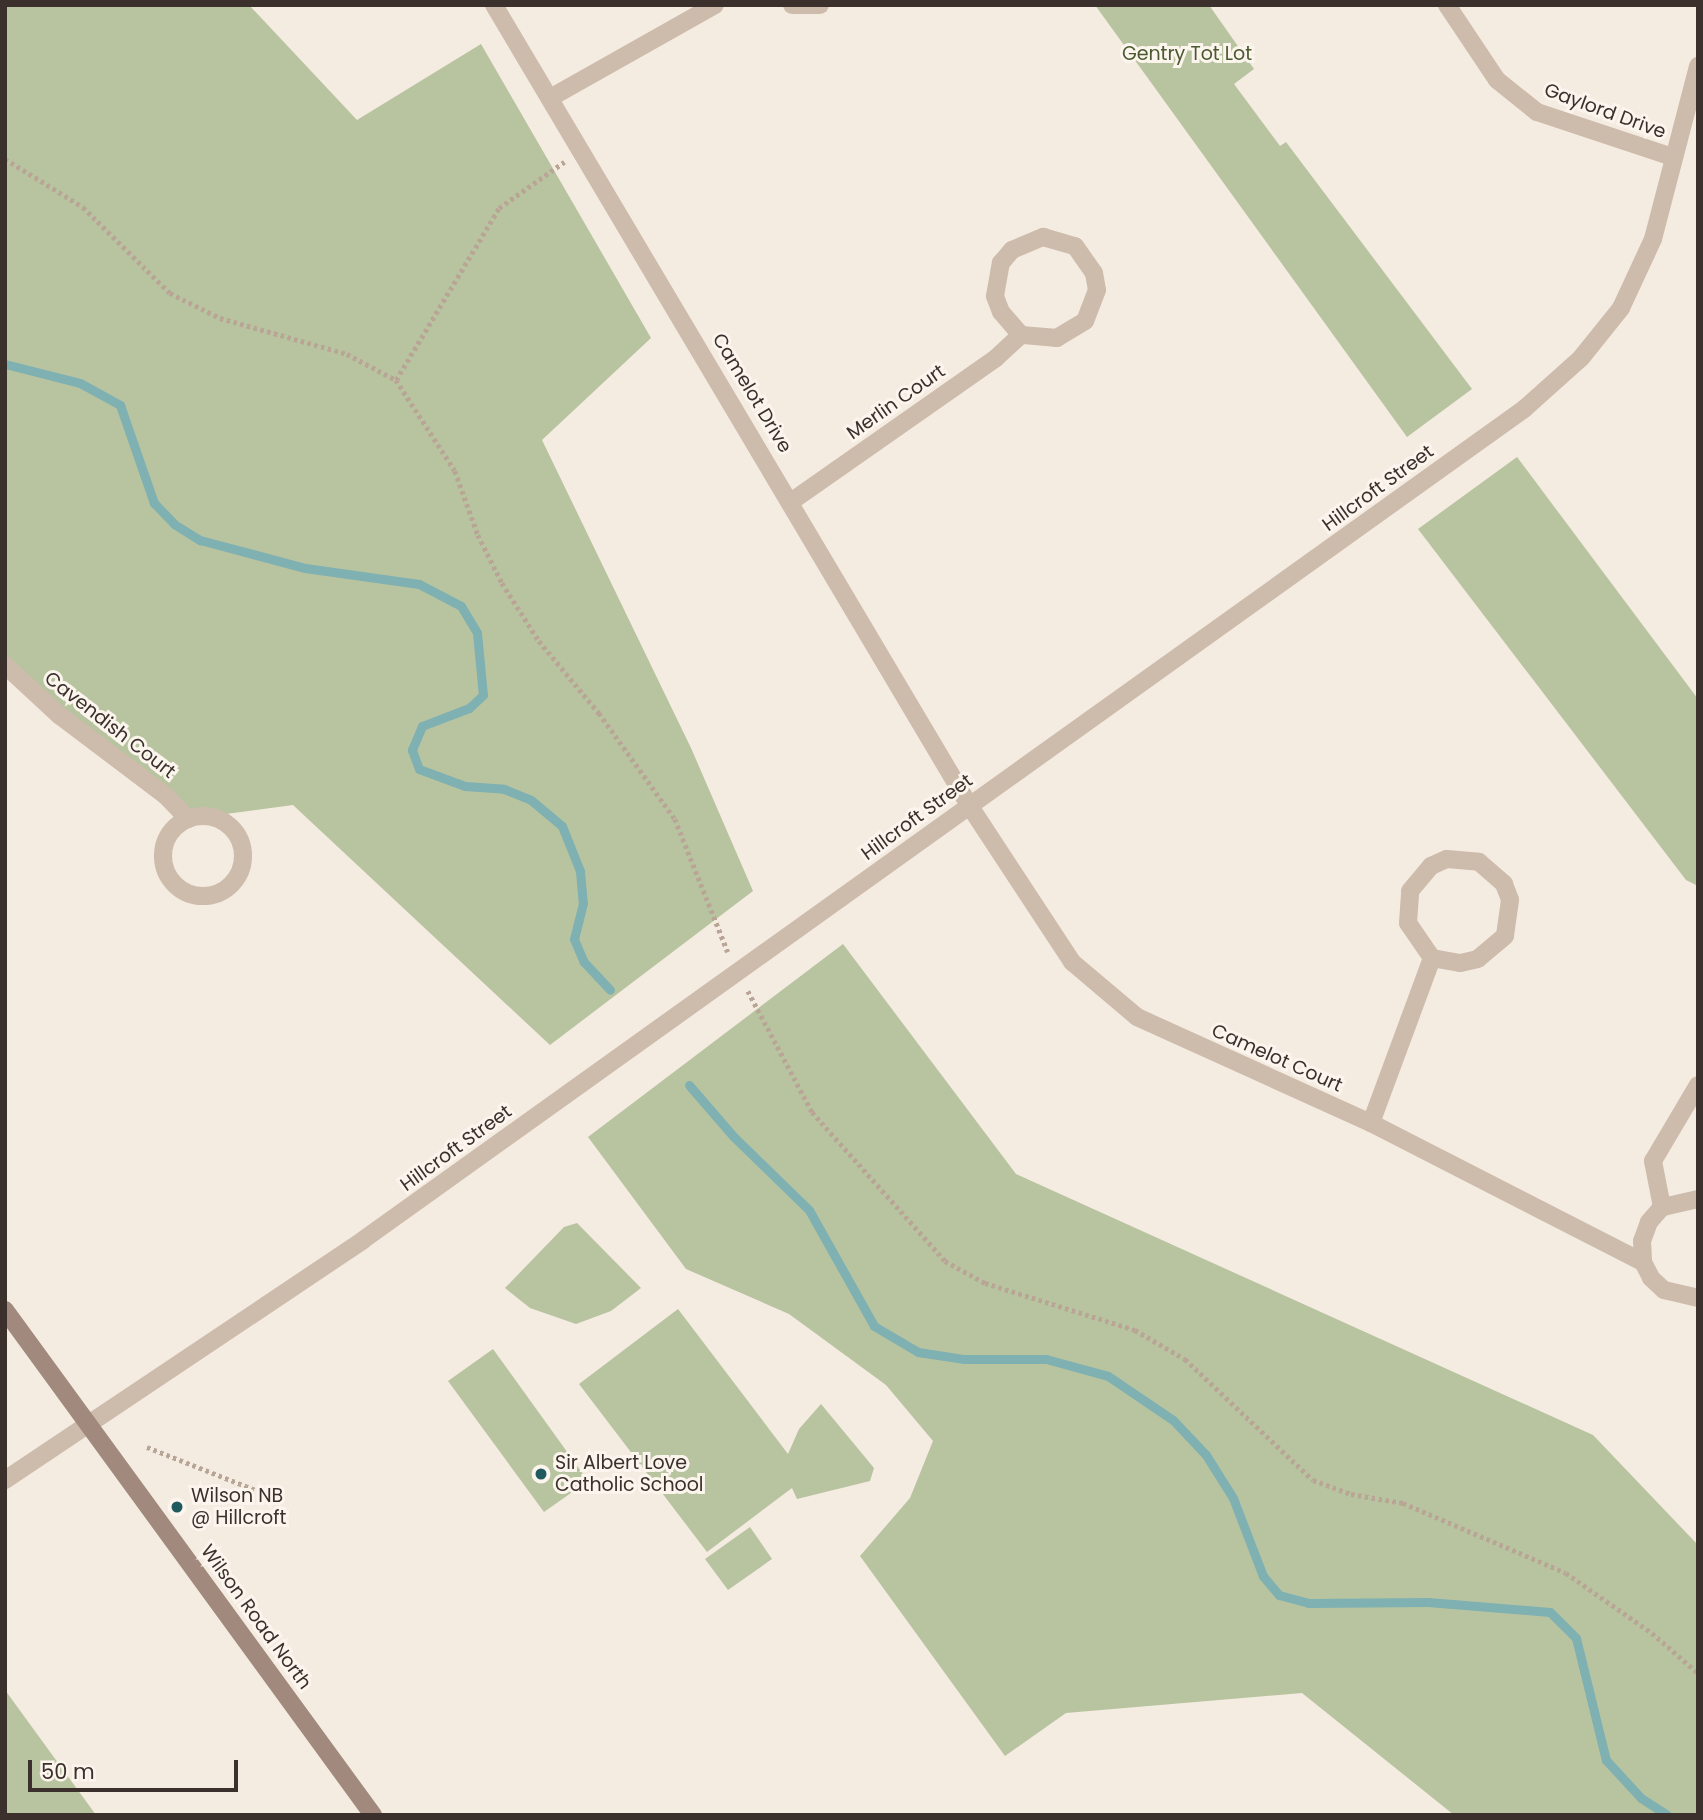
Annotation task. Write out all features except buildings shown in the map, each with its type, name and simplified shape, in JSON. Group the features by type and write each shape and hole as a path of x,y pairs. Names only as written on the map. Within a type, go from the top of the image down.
{"main road":[{"name":"Wilson Road North","path":"5,1310 373,1815"}],"street":[{"name":"Camelot Drive","path":"494,5 792,501 969,805"},
{"path":"550,98 715,5"},
{"path":"792,5 820,5"},
{"name":"Gaylord Drive","path":"1447,5 1497,80 1537,112 1672,157"},
{"name":"Hillcroft Street","path":"5,1480 363,1240 1524,409 1581,358 1621,308 1653,239 1672,157 1698,66"},
{"path":"1043,237 1075,246 1094,273 1095,298 1085,321 1057,338 1021,335 1000,312 995,296 1001,263 1026,241 1043,237"},
{"name":"Merlin Court","path":"792,501 996,358 1021,335"},
{"name":"Cavendish Court","path":"5,665 59,715 166,796 188,819"},
{"name":"Camelot Court","path":"969,805 1072,962 1137,1017 1371,1123 1643,1262"},
{"path":"214,817 237,834 243,864 232,885 220,893 193,895 172,883 165,870 165,843 188,819 214,817"},
{"path":"1463,858 1479,862 1504,884 1510,900 1505,936 1478,959 1460,963 1432,958 1408,923 1410,891 1419,877 1439,863 1463,858"},
{"path":"1371,1123 1432,958"},
{"path":"1662,1207 1653,1161 1693,1107 1698,1085"},
{"path":"1698,1199 1662,1207 1649,1222 1642,1241 1643,1262 1664,1290 1698,1297"}],"path":[{"path":"396,380 499,208 582,151"},
{"path":"5,159 83,207 170,293 220,318 311,340 347,354 396,380 454,471 478,536 502,583 539,641 599,713 675,819 698,869 722,939"},
{"path":"756,1006 812,1112 945,1261 985,1283 1135,1330 1185,1359 1313,1480 1351,1494 1403,1503 1566,1573 1652,1633 1698,1672"},
{"path":"147,1447 268,1495"}],"green space":[{"path":"5,5 249,5 357,120 481,44 651,338 542,440 691,748 753,891 550,1045 293,805 188,819 5,664"},
{"name":"Gentry Tot Lot","path":"1095,5 1209,5 1254,69 1234,84 1280,146 1286,142 1472,389 1407,437"},
{"path":"1517,457 1698,699 1698,886 1686,880 1418,529"},
{"path":"843,944 1016,1174 1593,1435 1698,1545 1698,1815 1454,1815 1302,1693 1066,1713 1005,1756 860,1556 910,1498 933,1441 886,1385 789,1314 686,1269 588,1137"},
{"path":"577,1223 641,1288 611,1311 576,1324 530,1308 505,1288 564,1227"},
{"path":"678,1309 788,1454 799,1429 821,1404 874,1468 870,1481 797,1499 792,1488 707,1552 579,1384"},
{"path":"493,1349 588,1481 544,1512 448,1381"},
{"path":"750,1527 772,1559 728,1590 705,1559"},
{"path":"5,1690 96,1815 5,1815"}],"waterway":[{"path":"5,364 80,383 120,405 154,503 174,524 200,540 305,568 419,584 461,606 477,633 483,695 469,708 422,726 412,750 419,769 465,786 504,789 531,800 562,826 580,871 583,903 574,939 584,962 610,990"},
{"path":"689,1085 733,1136 809,1210 874,1326 918,1352 964,1359 1046,1359 1108,1376 1173,1420 1206,1455 1233,1498 1263,1576 1279,1595 1308,1603 1428,1602 1550,1612 1576,1638 1606,1760 1641,1798 1667,1815"}],"place":[{"name":"Sir Albert Love Catholic School","path":"541,1474"},
{"name":"Wilson NB @ Hillcroft","path":"177,1507"}]}
